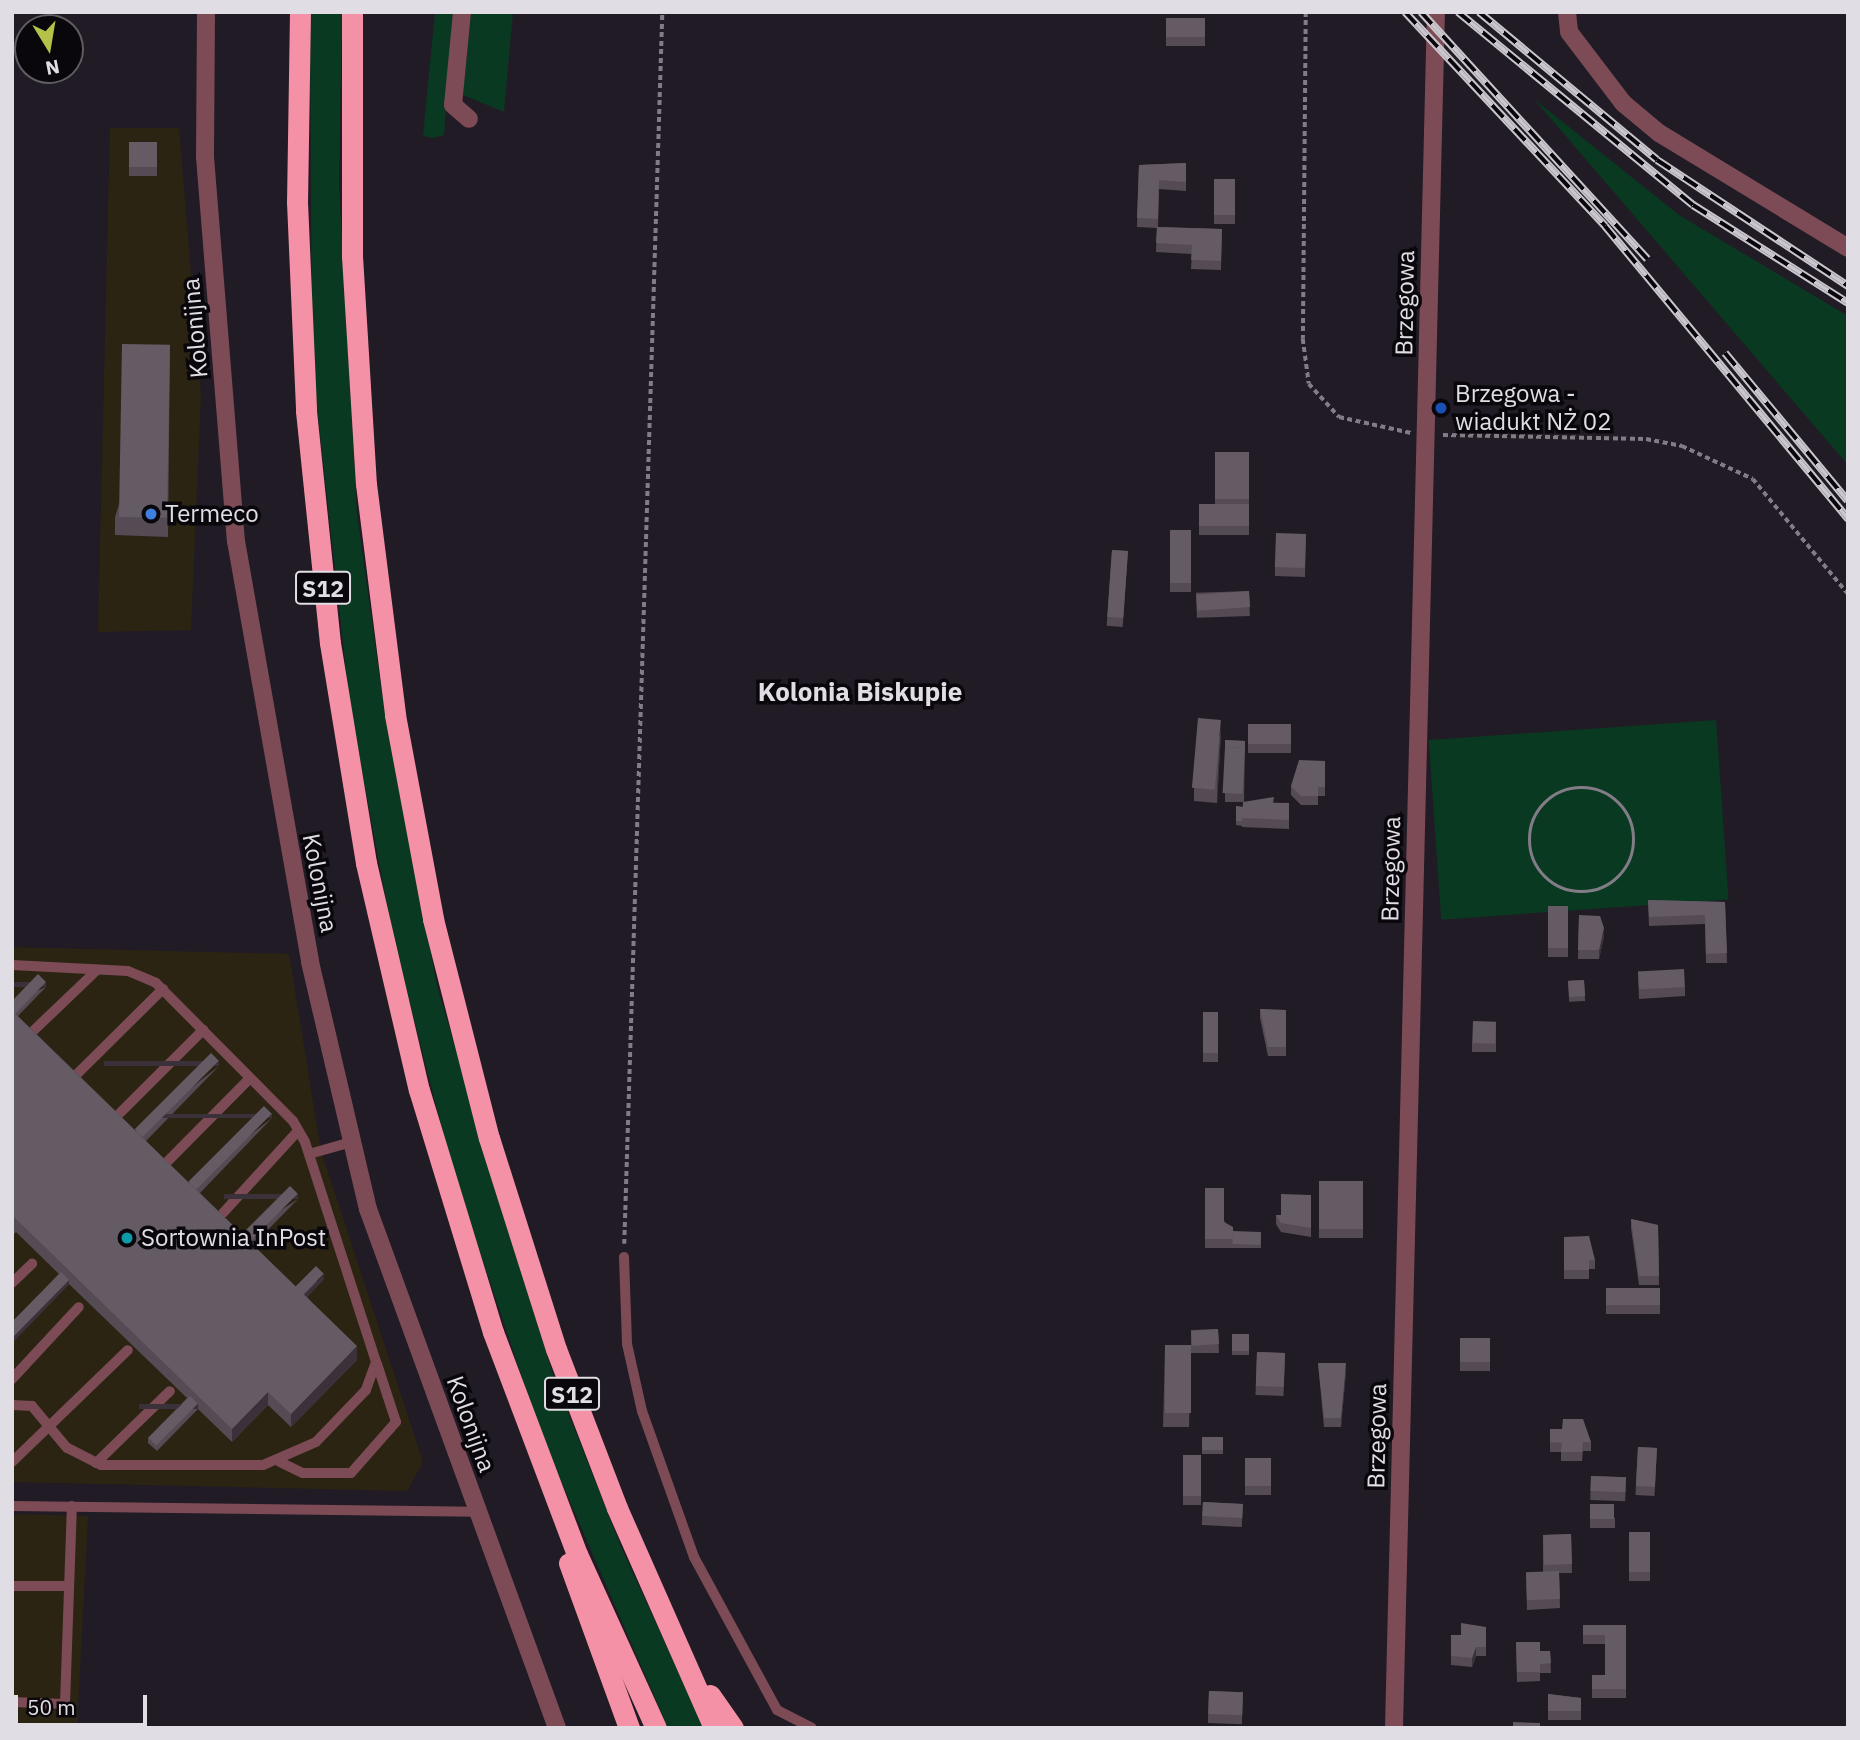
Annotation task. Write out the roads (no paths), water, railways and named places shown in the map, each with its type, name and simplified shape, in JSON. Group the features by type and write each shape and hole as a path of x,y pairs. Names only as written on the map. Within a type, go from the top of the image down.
{"highway":[{"name":"S12","path":"300,12 302,354 341,722 416,1078 470,1265 528,1431 656,1728"},
{"name":"S12","path":"352,12 350,201 361,422 381,617 420,855 460,1031 524,1255 583,1423 675,1642 715,1728"},
{"path":"528,1431 584,1613 629,1728"},
{"path":"675,1642 733,1728"}],"street":[{"name":"Kolonijna","path":"206,12 205,157 236,541 348,1143 476,1512 557,1728"},
{"path":"462,12 453,105 469,119"},
{"name":"Brzegowa","path":"1394,1728 1436,12"},
{"path":"1567,12 1569,33 1623,103 1659,133 1848,248"}],"lane":[{"path":"12,965 128,971 163,989 298,1131 309,1154 376,1362 396,1413 393,1430 351,1473 303,1473 280,1462"},
{"path":"30,1034 97,970"},
{"path":"76,1074 163,989"},
{"path":"119,1114 203,1030"},
{"path":"167,1162 250,1078"},
{"path":"223,1213 298,1131"},
{"path":"309,1154 348,1143"},
{"path":"624,1257 635,1379 694,1557 777,1710 812,1728"},
{"path":"12,1283 32,1264"},
{"path":"12,1379 79,1307"},
{"path":"12,1462 52,1430 128,1350"},
{"path":"12,1405 33,1406 67,1448 96,1463 125,1469 280,1462 316,1442 341,1416 373,1380 376,1362"},
{"path":"96,1463 170,1391"},
{"path":"12,1506 476,1512"},
{"path":"12,1702 65,1704 72,1506"},
{"path":"12,1586 69,1586"}],"railway":[{"path":"1405,12 1605,226 1848,519"},
{"path":"1421,12 1647,259"},
{"path":"1458,12 1693,205 1848,303"},
{"path":"1479,12 1657,160 1848,286"},
{"path":"1725,353 1848,501"}],"place":[{"name":"Brzegowa - wiadukt NŻ 02","path":"1441,408"},
{"name":"Termeco","path":"151,514"},
{"name":"Sortownia InPost","path":"127,1238"}],"district":[{"name":"Kolonia Biskupie","path":"860,692"}]}
